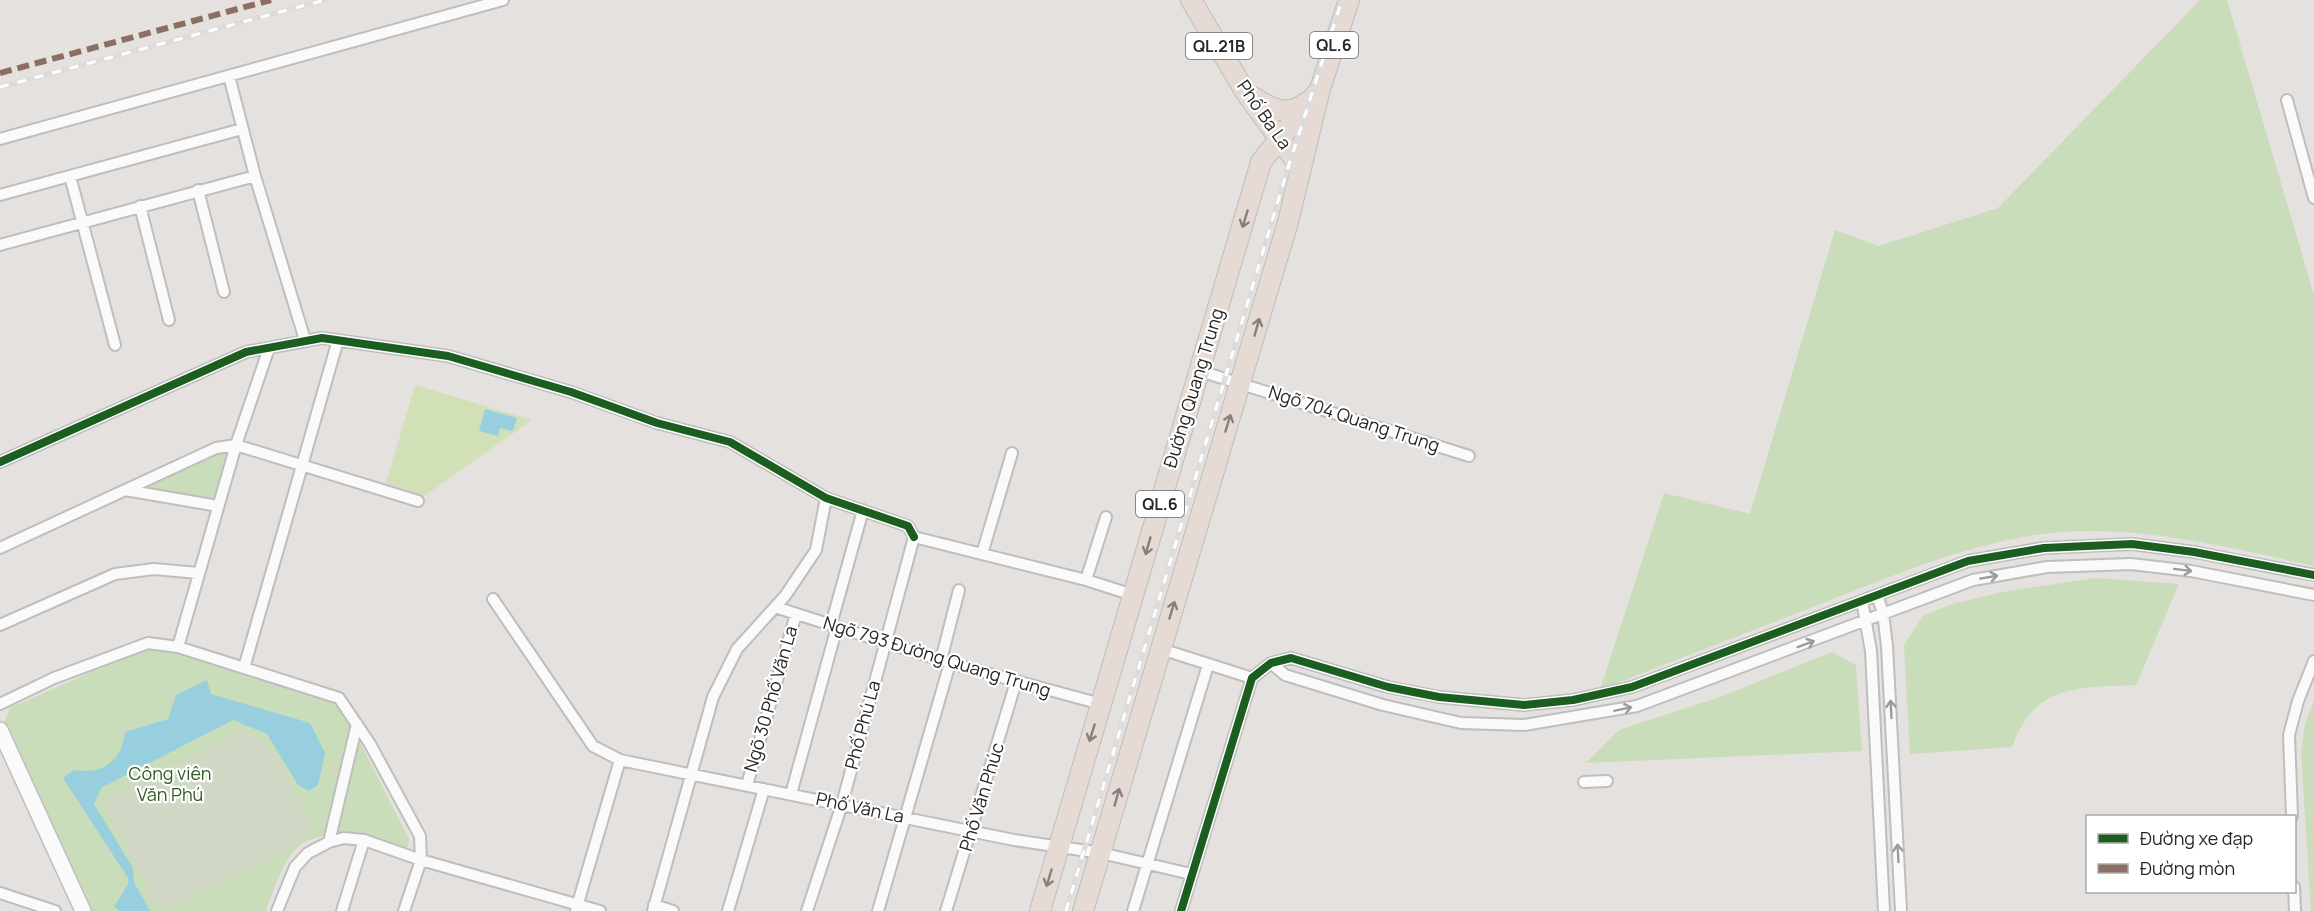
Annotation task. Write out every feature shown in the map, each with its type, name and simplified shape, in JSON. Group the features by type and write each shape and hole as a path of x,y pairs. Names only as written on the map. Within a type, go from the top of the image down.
{"highway":[{"name":"Phố Ba La","path":"1191,0 1246,93 1300,168"},
{"name":"Đường Quang Trung","path":"1083,911 1288,222 1320,89 1334,19 1349,0"},
{"path":"1246,93 1268,107 1289,111 1296,110 1320,89"},
{"name":"Đường Quang Trung","path":"1040,911 1261,162 1320,89"},
{"path":"1246,93 1260,124 1261,162"}],"street":[{"path":"0,139 503,0"},
{"path":"229,76 255,176 305,340"},
{"path":"2287,100 2314,198"},
{"path":"0,195 242,129"},
{"path":"70,176 80,223 115,345"},
{"path":"0,245 255,176"},
{"path":"198,190 224,292"},
{"path":"140,206 169,320"},
{"path":"0,462 246,352 305,340 338,340 448,356 571,392 657,423 730,442 826,498 908,526 914,537 1086,580 1133,595"},
{"path":"244,668 300,464 338,340"},
{"path":"178,647 236,445 268,348"},
{"name":"Ngõ 704 Quang Trung","path":"1200,371 1469,456"},
{"path":"0,548 216,448 236,445 418,501"},
{"path":"982,555 1012,453"},
{"path":"125,490 218,506"},
{"path":"673,911 653,908 693,774 712,698 737,649 775,607 816,550 826,498"},
{"path":"791,794 863,510"},
{"path":"1086,580 1106,517"},
{"name":"Phố Phú La","path":"809,911 842,804 914,537"},
{"path":"1181,911 1252,678 1270,663 1291,658 1388,687 1465,700 1524,705 1573,700 1632,687 1968,561 2044,548 2132,544 2194,552 2314,575"},
{"path":"1270,663 1286,675 1383,705 1461,723 1524,725 1565,720 1637,706 1973,580 2046,567 2131,564 2191,571 2314,595"},
{"path":"0,625 115,574 154,569 198,573"},
{"path":"878,911 907,818 946,662 958,590"},
{"path":"1877,595 1883,613 1901,911"},
{"name":"Phố Văn La","path":"493,599 593,746 620,760 1014,840 1101,854 1191,874"},
{"path":"1862,601 1871,651 1884,911"},
{"name":"Ngõ 793 Đường Quang Trung","path":"775,607 946,662 1101,704"},
{"name":"Ngõ 30 Phố Văn La","path":"747,785 795,614"},
{"path":"0,704 54,678 148,643 178,647 339,698 357,724 420,836 421,860 404,911"},
{"path":"1161,649 1252,678"},
{"path":"2292,815 2289,735 2298,701 2314,661"},
{"path":"1133,911 1208,665"},
{"name":"Phố Văn Phúc","path":"946,911 1016,682"},
{"path":"329,842 357,724"},
{"path":"0,730 83,911"},
{"path":"577,908 620,760"},
{"path":"1584,782 1607,781"},
{"path":"728,911 764,789"},
{"path":"278,911 295,867 308,853 329,842 344,838 364,840 577,908 600,911"},
{"path":"342,911 364,840"},
{"path":"0,893 55,911"},
{"path":"2295,893 2295,911"}],"green space":[{"path":"2200,0 2227,0 2314,295 2314,566 2178,538 2123,532 2059,532 2024,537 1989,544 1920,565 1600,690 1664,493 1750,514 1835,230 1879,246 1998,208"},
{"path":"415,385 532,420 424,496 386,483"},
{"path":"229,453 216,500 142,489 217,454"},
{"path":"2095,578 2179,584 2136,685 2077,689 2060,693 2046,700 2033,711 2022,726 2012,747 1910,754 1904,645 1923,616 1952,604 2003,592"},
{"name":"Công viên Văn Phú","path":"145,648 175,652 336,703 348,719 409,839 407,849 355,836 341,835 315,838 303,843 285,864 266,911 88,911 4,723 10,708"},
{"path":"1832,652 1856,665 1862,751 1586,763 1619,730 1723,696"},
{"path":"2314,700 2314,911 2311,911 2301,753 2305,725"},
{"path":"245,731 275,753 313,833 283,852 159,911 102,802"}],"water":[{"path":"485,409 517,418 513,431 500,428 498,436 479,431"},
{"path":"207,680 211,694 310,723 325,753 318,785 309,791 298,785 267,734 233,720 101,788 94,804 133,868 134,882 150,911 120,911 114,907 128,884 128,878 63,778 74,770 94,770 109,764 120,751 125,732 168,719 176,695"}],"railway":[{"path":"0,87 325,0"},
{"path":"1066,911 1287,171 1342,0"}],"marked path":[{"path":"0,73 271,0"}],"cycle path":[{"path":"0,462 246,352 322,338 448,356 571,392 657,423 730,442 826,498 908,526 914,537"},
{"path":"1181,911 1252,678 1271,663 1291,658 1388,687 1439,697 1524,705 1573,700 1632,687 1968,561 2044,548 2132,544 2194,552 2314,575"}]}
